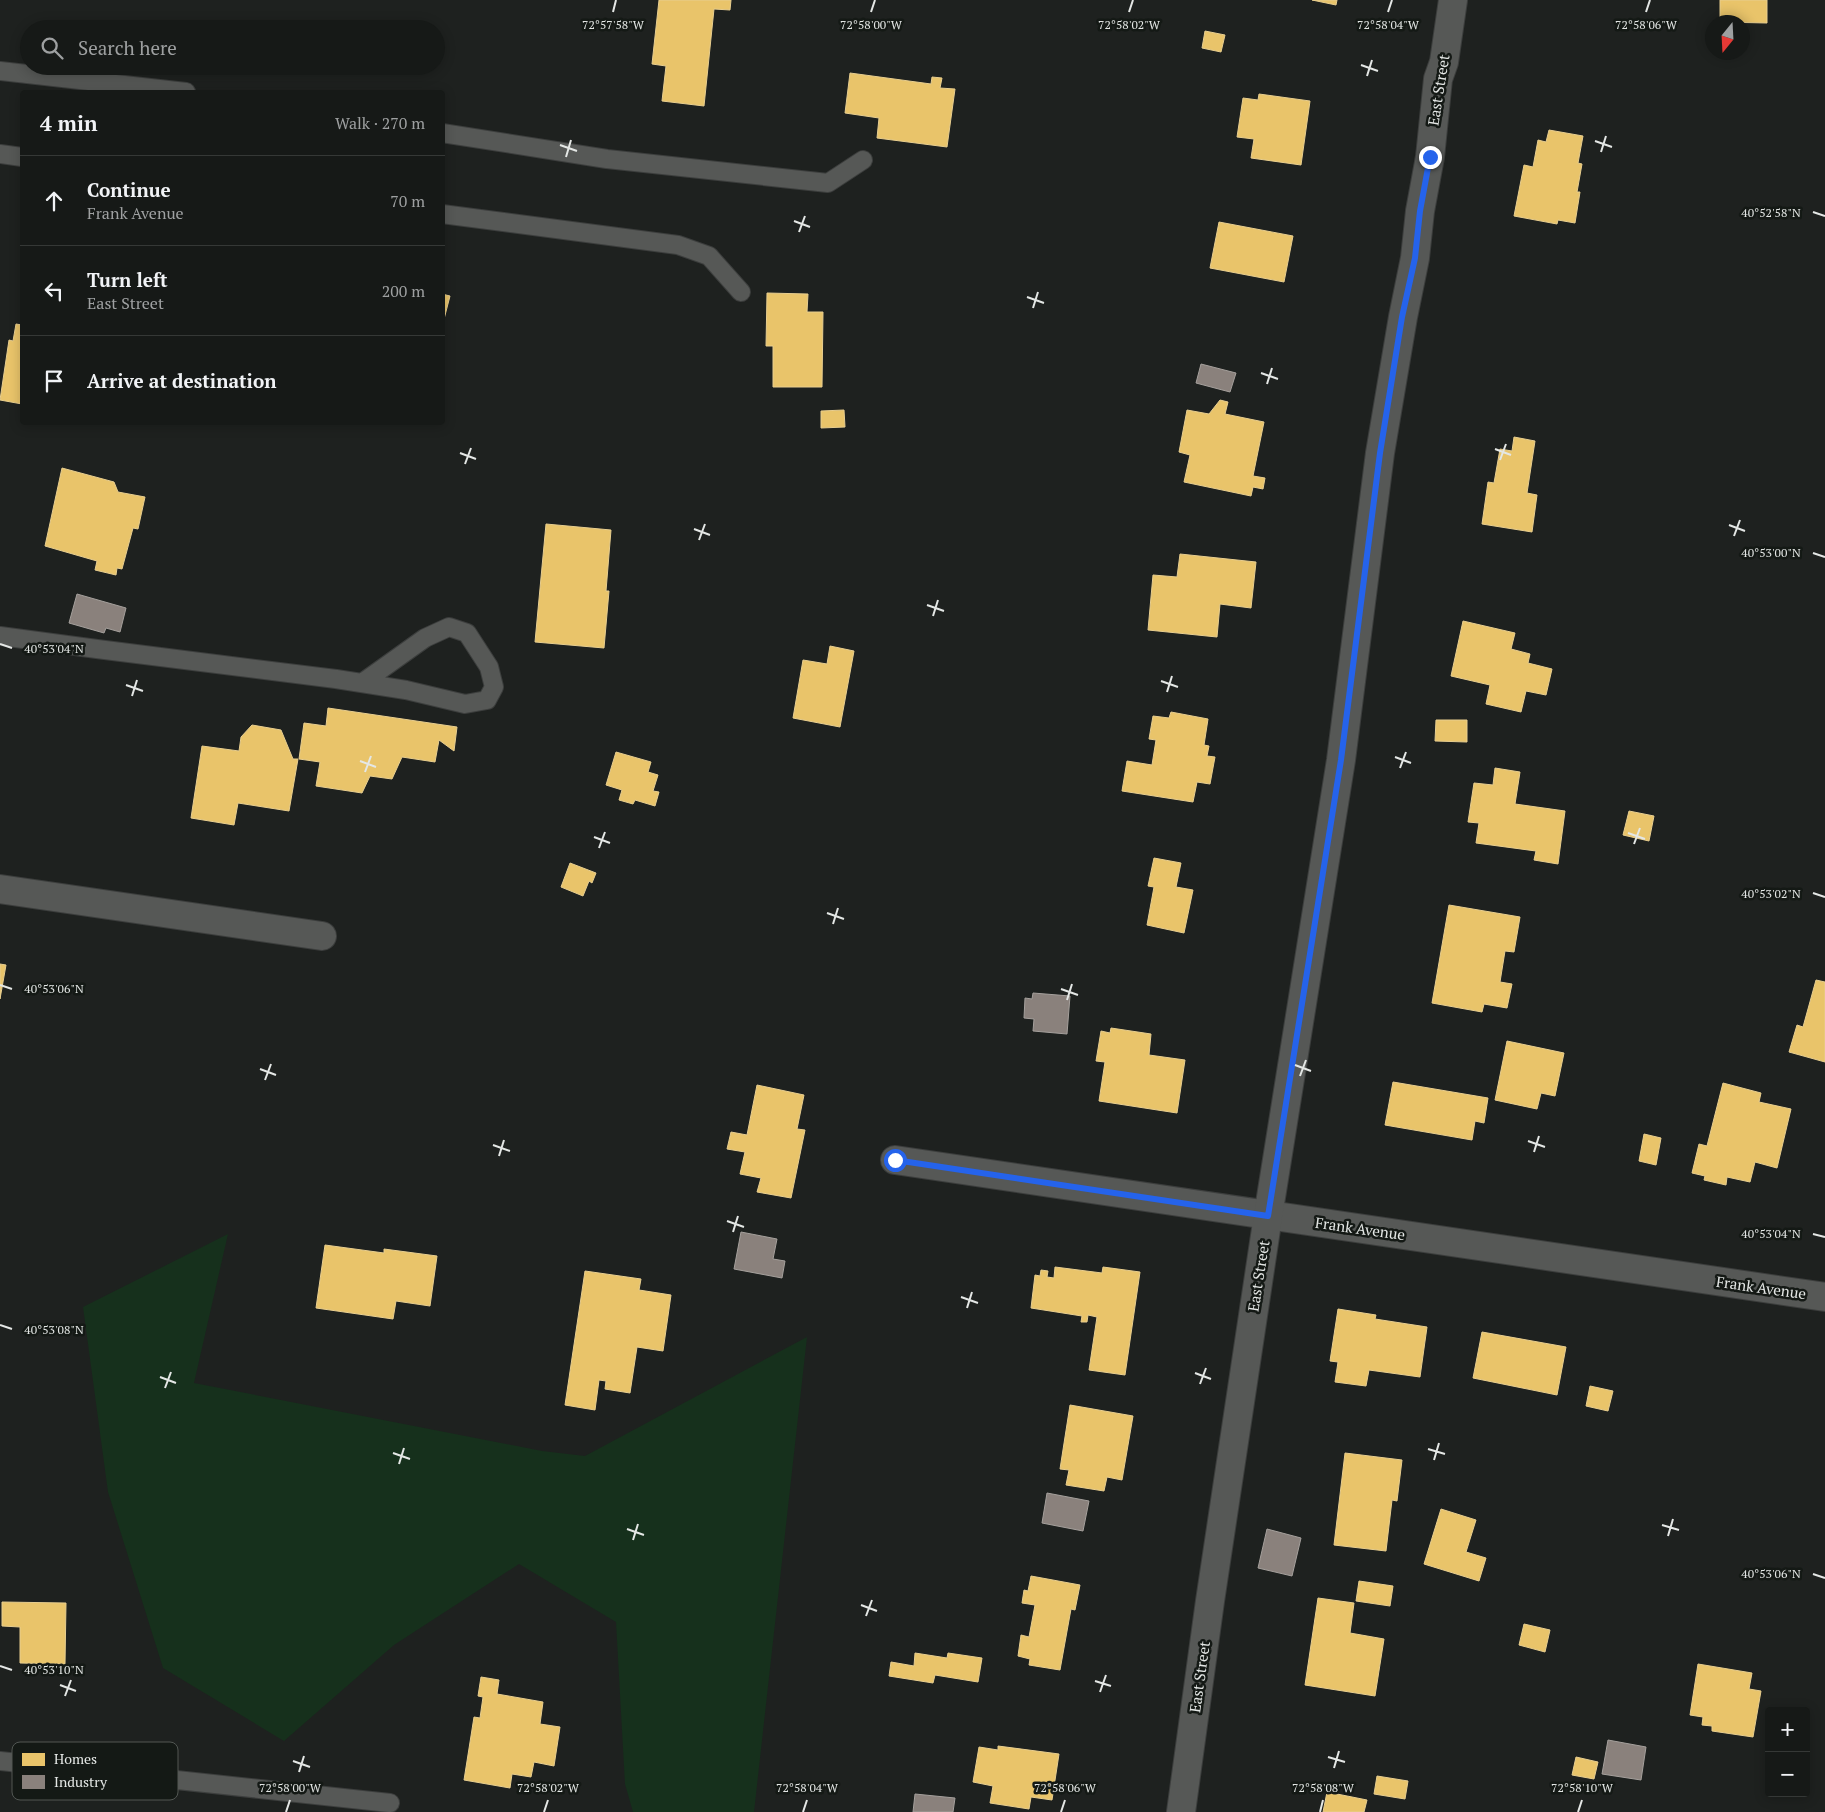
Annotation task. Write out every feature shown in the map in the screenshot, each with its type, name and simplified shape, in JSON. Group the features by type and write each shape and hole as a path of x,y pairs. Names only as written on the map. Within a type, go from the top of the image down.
{"street":[{"name":"East Street","path":"1182,1812 1210,1601 1268,1216 1341,760 1380,453 1402,317 1415,258 1420,211 1430,157 1438,79 1444,62 1453,0"},
{"path":"0,889 322,936"},
{"name":"Frank Avenue","path":"895,1160 1825,1297"}],"lane":[{"path":"0,71 20,73"},
{"path":"35,75 168,90"},
{"path":"445,133 607,159 828,183 863,160"},
{"path":"0,154 20,157"},
{"path":"445,214 678,245 709,256 741,292"},
{"path":"0,636 362,683 406,690 465,704 487,700 494,687 489,667 467,633 449,627 425,638 362,683"},
{"path":"178,1780 390,1803"}],"green space":[{"path":"228,1234 194,1383 542,1451 585,1456 807,1337 754,1812 633,1812 625,1784 616,1622 519,1564 394,1645 284,1741 163,1668 108,1492 83,1307"}],"building: Homes":[{"path":"659,0 731,0 730,10 714,9 704,106 662,101 666,66 652,64"},
{"path":"1312,0 1337,0 1336,5"},
{"path":"1720,0 1767,0 1767,23 1750,23 1750,15 1720,15"},
{"path":"1205,31 1225,35 1221,52 1202,48"},
{"path":"850,73 931,84 932,77 942,78 940,88 955,89 947,147 877,138 879,118 845,113"},
{"path":"1259,94 1310,101 1301,165 1251,158 1254,139 1237,137 1243,98 1258,100"},
{"path":"1549,130 1583,136 1578,163 1582,164 1577,192 1580,192 1575,223 1558,220 1557,224 1514,216 1524,165 1533,167 1538,140 1546,142"},
{"path":"1219,222 1293,236 1284,282 1210,268"},
{"path":"767,293 808,294 807,312 823,312 822,387 773,387 773,346 766,346"},
{"path":"445,295 450,296 445,315"},
{"path":"16,324 20,325 20,404 0,400 9,340 13,341"},
{"path":"1220,400 1228,402 1225,414 1264,422 1253,476 1265,478 1263,489 1253,487 1251,496 1184,482 1190,455 1179,452 1187,410 1209,414"},
{"path":"844,410 845,427 821,428 821,411"},
{"path":"1514,437 1535,441 1527,493 1537,495 1532,532 1482,524 1488,482 1494,483 1500,449 1512,451"},
{"path":"62,468 114,482 118,492 145,497 138,529 133,528 122,569 117,568 116,575 95,570 97,561 45,546"},
{"path":"546,524 611,530 606,591 609,591 604,648 535,642"},
{"path":"1180,554 1256,562 1251,608 1220,604 1217,637 1148,630 1153,575 1177,577"},
{"path":"1463,621 1515,633 1511,649 1530,654 1528,663 1552,669 1546,695 1526,691 1521,712 1486,704 1490,685 1451,676"},
{"path":"830,646 854,651 840,727 793,718 803,660 827,664"},
{"path":"328,708 457,727 454,751 439,740 435,762 402,757 392,779 370,776 362,793 316,786 320,762 299,759 304,723 326,726"},
{"path":"1171,712 1208,719 1204,745 1209,746 1207,756 1215,757 1210,784 1197,782 1193,802 1122,791 1127,761 1152,765 1156,740 1149,739 1153,716 1169,718"},
{"path":"1436,720 1467,720 1467,742 1435,741"},
{"path":"252,725 281,730 293,759 298,759 289,811 238,803 234,825 191,818 202,746 239,751 241,737"},
{"path":"616,752 651,762 648,772 658,775 653,791 659,792 655,806 635,800 633,804 619,800 622,790 606,785"},
{"path":"1495,768 1520,772 1515,804 1565,811 1558,864 1534,860 1536,851 1476,843 1479,823 1468,822 1474,783 1493,785"},
{"path":"1629,811 1654,816 1649,841 1623,835"},
{"path":"1154,858 1181,863 1176,887 1193,890 1184,933 1147,925 1154,887 1148,886"},
{"path":"570,863 596,873 592,883 589,881 583,896 561,887"},
{"path":"1449,905 1520,917 1514,952 1505,951 1500,982 1512,984 1507,1008 1484,1004 1482,1012 1432,1003"},
{"path":"0,964 6,965 0,999"},
{"path":"1816,980 1825,982 1825,1062 1789,1052 1797,1025 1803,1027"},
{"path":"1111,1028 1151,1034 1149,1055 1185,1060 1177,1113 1099,1101 1105,1062 1096,1061 1101,1031 1110,1033"},
{"path":"1507,1041 1564,1053 1555,1096 1541,1093 1537,1109 1495,1100"},
{"path":"1393,1082 1488,1098 1484,1123 1475,1121 1472,1140 1385,1125"},
{"path":"1723,1083 1761,1093 1759,1102 1791,1109 1777,1168 1755,1162 1750,1182 1727,1177 1726,1185 1704,1180 1705,1176 1692,1173 1699,1144 1707,1146"},
{"path":"757,1085 804,1095 797,1129 805,1130 791,1198 757,1192 761,1178 740,1174 745,1152 727,1149 731,1132 747,1135"},
{"path":"1644,1134 1661,1138 1656,1165 1639,1161"},
{"path":"325,1245 384,1253 384,1249 437,1256 430,1306 396,1301 393,1319 316,1308"},
{"path":"1055,1267 1102,1273 1103,1267 1140,1272 1125,1375 1089,1370 1097,1317 1088,1315 1087,1322 1081,1322 1082,1316 1031,1308 1035,1275 1040,1276 1041,1270 1048,1271 1047,1277 1054,1278"},
{"path":"585,1271 641,1279 639,1290 671,1295 663,1351 637,1347 630,1393 605,1389 606,1381 599,1380 595,1410 565,1405"},
{"path":"1338,1309 1376,1315 1375,1319 1427,1327 1420,1377 1369,1370 1366,1386 1335,1382 1338,1362 1330,1361"},
{"path":"1482,1332 1566,1347 1557,1395 1473,1378"},
{"path":"1590,1386 1613,1391 1608,1411 1586,1406"},
{"path":"1070,1405 1133,1416 1122,1480 1107,1477 1104,1491 1066,1485 1069,1470 1060,1469"},
{"path":"1345,1453 1402,1460 1397,1501 1392,1500 1386,1551 1334,1545"},
{"path":"1441,1509 1476,1520 1466,1552 1486,1558 1479,1581 1424,1564"},
{"path":"1031,1576 1080,1585 1075,1610 1071,1609 1060,1670 1029,1665 1030,1659 1018,1656 1021,1635 1029,1637 1035,1605 1022,1603 1024,1590 1028,1591"},
{"path":"1359,1581 1393,1586 1390,1606 1356,1601"},
{"path":"1318,1598 1354,1603 1350,1633 1384,1639 1375,1696 1305,1685"},
{"path":"2,1602 66,1603 65,1664 20,1663 20,1627 2,1626"},
{"path":"1524,1624 1550,1630 1545,1652 1519,1645"},
{"path":"915,1653 947,1658 948,1653 982,1658 978,1682 935,1675 933,1683 889,1676 891,1662 914,1666"},
{"path":"1698,1664 1752,1673 1749,1689 1761,1691 1753,1737 1712,1731 1712,1726 1702,1725 1703,1717 1690,1715"},
{"path":"481,1677 499,1680 497,1694 543,1702 540,1724 560,1727 554,1766 534,1762 531,1777 512,1774 510,1788 464,1780 474,1717 480,1718 483,1697 478,1696"},
{"path":"998,1746 1059,1754 1052,1800 1031,1797 1029,1809 990,1803 993,1786 973,1782 979,1747 998,1750"},
{"path":"1576,1757 1598,1762 1594,1779 1572,1775"},
{"path":"1377,1776 1408,1781 1405,1799 1374,1794"},
{"path":"1327,1792 1367,1800 1364,1812 1323,1812"}],"building: Industry":[{"path":"1201,364 1236,373 1230,392 1196,383"},
{"path":"77,594 126,608 120,632 106,628 104,633 69,623"},
{"path":"1033,993 1070,996 1067,1034 1033,1031 1034,1019 1024,1018 1025,998 1032,999"},
{"path":"741,1232 777,1239 773,1259 785,1261 782,1278 734,1269"},
{"path":"1047,1493 1089,1501 1083,1531 1042,1523"},
{"path":"1267,1529 1301,1538 1292,1576 1258,1568"},
{"path":"1608,1740 1646,1747 1641,1780 1602,1774"},
{"path":"915,1794 955,1798 953,1812 913,1812"}],"route":[{"path":"895,1160 1268,1216 1341,760 1380,453 1402,317 1415,258 1420,211 1430,157"}]}
